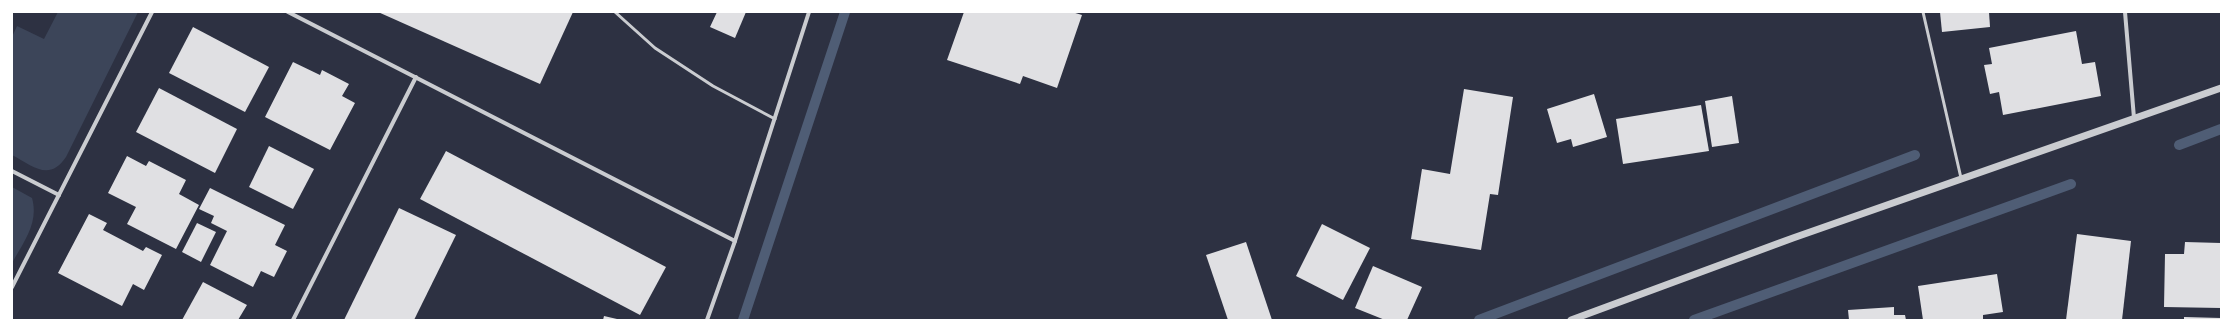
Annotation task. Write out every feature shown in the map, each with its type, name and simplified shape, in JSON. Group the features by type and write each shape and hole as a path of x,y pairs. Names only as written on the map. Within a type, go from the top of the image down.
{"street":[{"path":"12,288 152,12"},
{"path":"288,12 736,241"},
{"path":"707,320 736,241 809,12"},
{"path":"2125,12 2134,118"},
{"path":"293,320 416,77"},
{"path":"1571,320 1793,238 2221,88"},
{"path":"12,171 59,195"}],"lane":[{"path":"616,12 656,48 713,86 775,119"},
{"path":"1923,12 1961,180"}],"shaded area":[{"path":"58,12 138,12 66,157 60,165 53,169 40,170 12,155 12,37 17,26 44,39"},
{"path":"12,187 32,198 34,216 29,232 12,263"}],"building":[{"path":"378,12 573,12 540,84"},
{"path":"717,12 746,12 735,38 710,27"},
{"path":"964,12 1072,12 1082,15 1057,88 1023,76 1020,84 947,60"},
{"path":"1940,12 1989,12 1990,27 1942,32"},
{"path":"193,27 269,67 245,112 169,73"},
{"path":"2076,31 2082,64 2095,62 2101,96 2003,115 1999,92 1990,94 1984,65 1992,64 1989,48"},
{"path":"293,62 320,75 322,70 349,84 342,96 355,103 330,150 265,117"},
{"path":"159,88 237,129 215,173 136,132"},
{"path":"1464,89 1513,97 1498,195 1490,194 1481,250 1411,239 1422,169 1450,174"},
{"path":"1594,94 1607,137 1573,147 1571,139 1557,143 1547,109"},
{"path":"1732,96 1739,143 1712,147 1705,101"},
{"path":"1701,105 1709,151 1623,164 1616,119"},
{"path":"269,146 314,169 293,209 249,187"},
{"path":"446,151 666,267 640,315 420,199"},
{"path":"127,156 146,166 149,161 186,180 179,194 199,205 176,249 127,224 136,207 108,193"},
{"path":"210,188 285,225 275,245 287,251 274,277 261,271 253,287 210,265 227,231 211,223 214,216 199,209"},
{"path":"399,208 456,235 414,320 344,320"},
{"path":"89,214 107,223 103,230 143,251 146,247 162,255 144,290 133,284 122,306 58,273"},
{"path":"197,223 216,232 201,262 182,252"},
{"path":"1322,224 1370,248 1343,300 1296,276"},
{"path":"2077,234 2131,241 2122,320 2066,320"},
{"path":"1246,242 1272,320 1228,320 1206,255"},
{"path":"2185,242 2221,243 2221,308 2164,307 2165,254 2184,254"},
{"path":"1373,266 1422,287 1407,320 1385,320 1355,308"},
{"path":"1997,274 2003,312 1983,315 1983,320 1923,320 1918,286"},
{"path":"203,282 247,305 238,320 182,320"},
{"path":"1894,307 1894,315 1905,315 1906,320 1849,320 1848,310"},
{"path":"604,316 617,319 617,320 603,320"},
{"path":"2184,317 2221,318 2221,320 2184,320"}],"waterway":[{"path":"743,320 845,12"},
{"path":"2179,145 2221,129"},
{"path":"1479,320 1915,155"},
{"path":"1694,320 2071,184"}]}
